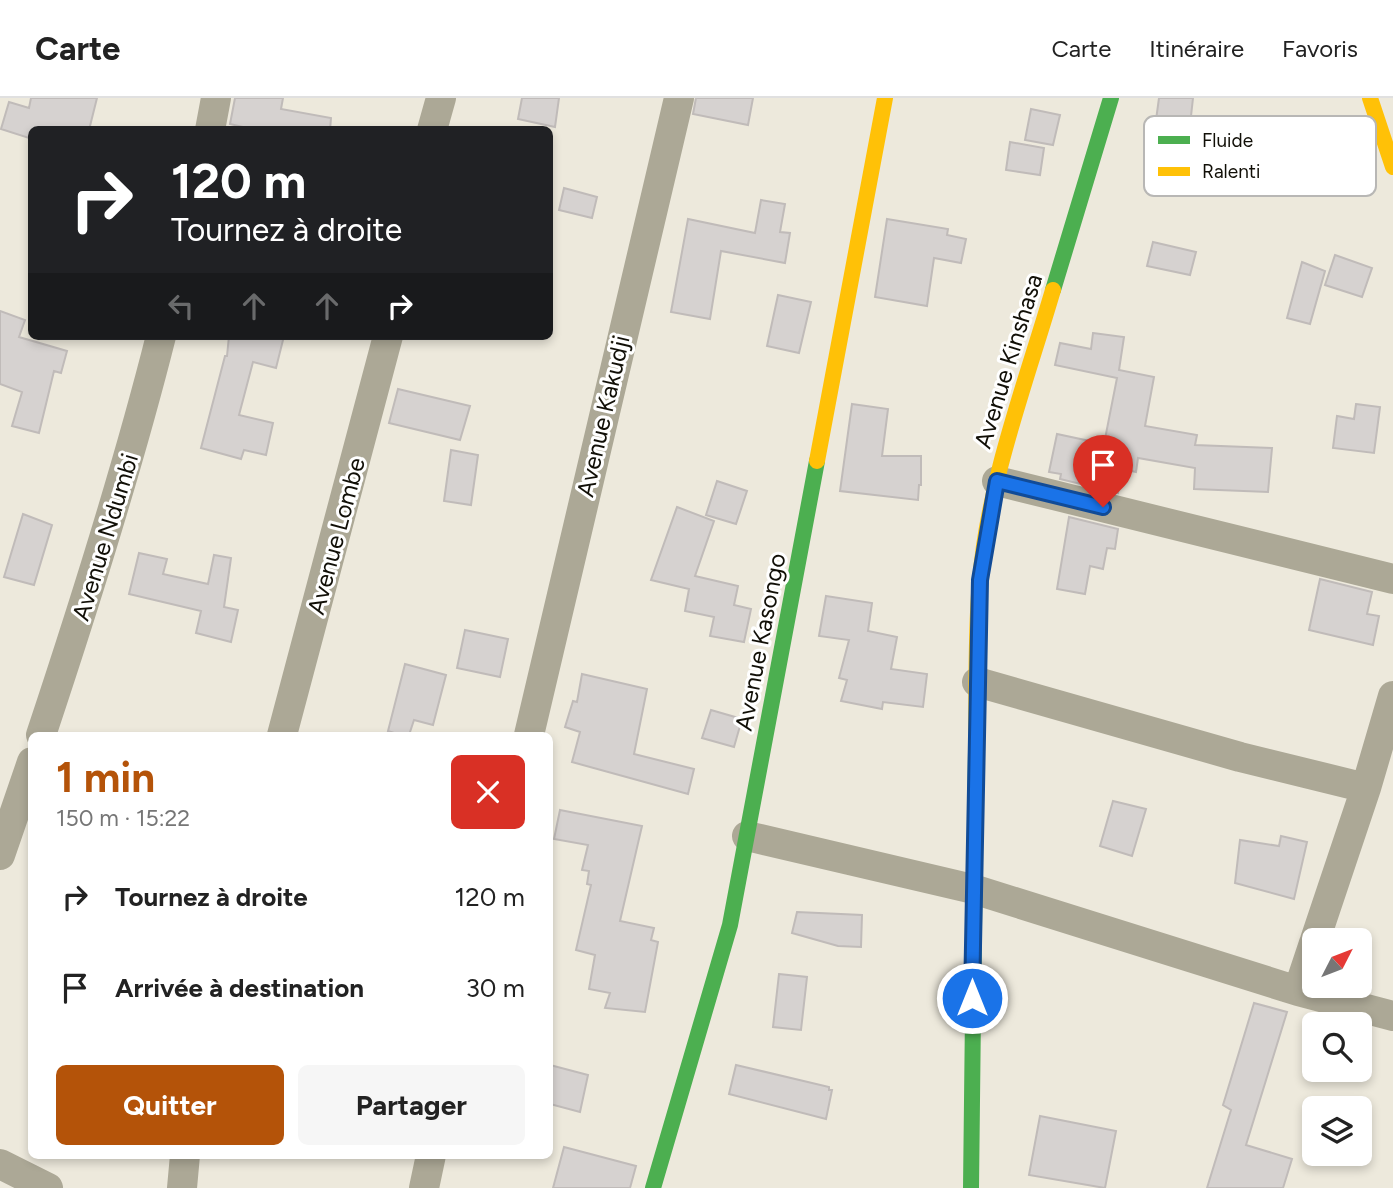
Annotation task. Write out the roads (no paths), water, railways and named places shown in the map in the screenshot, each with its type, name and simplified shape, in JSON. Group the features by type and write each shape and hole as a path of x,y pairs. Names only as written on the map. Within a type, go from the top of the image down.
{"street":[{"path":"211,126 216,98"},
{"path":"433,126 442,98"},
{"name":"Avenue Kakudji","path":"529,732 679,98"},
{"name":"Avenue Kasongo","path":"653,1188 730,925 885,98"},
{"name":"Avenue Kinshasa","path":"971,1188 973,889 980,580 997,481 1111,98"},
{"path":"1370,98 1393,167"},
{"name":"Avenue Ndumbi","path":"42,732 80,620 135,439 160,340"},
{"name":"Avenue Lombe","path":"283,732 387,340"},
{"path":"997,481 1393,579"},
{"path":"977,682 1215,750 1366,788"},
{"path":"1319,928 1366,788 1393,696"},
{"path":"0,855 28,774"},
{"path":"747,836 973,889 1298,991 1393,1016"},
{"path":"1298,991 1302,979"},
{"path":"183,1188 185,1159"},
{"path":"424,1188 430,1159"},
{"path":"1,1168 48,1188"}]}
